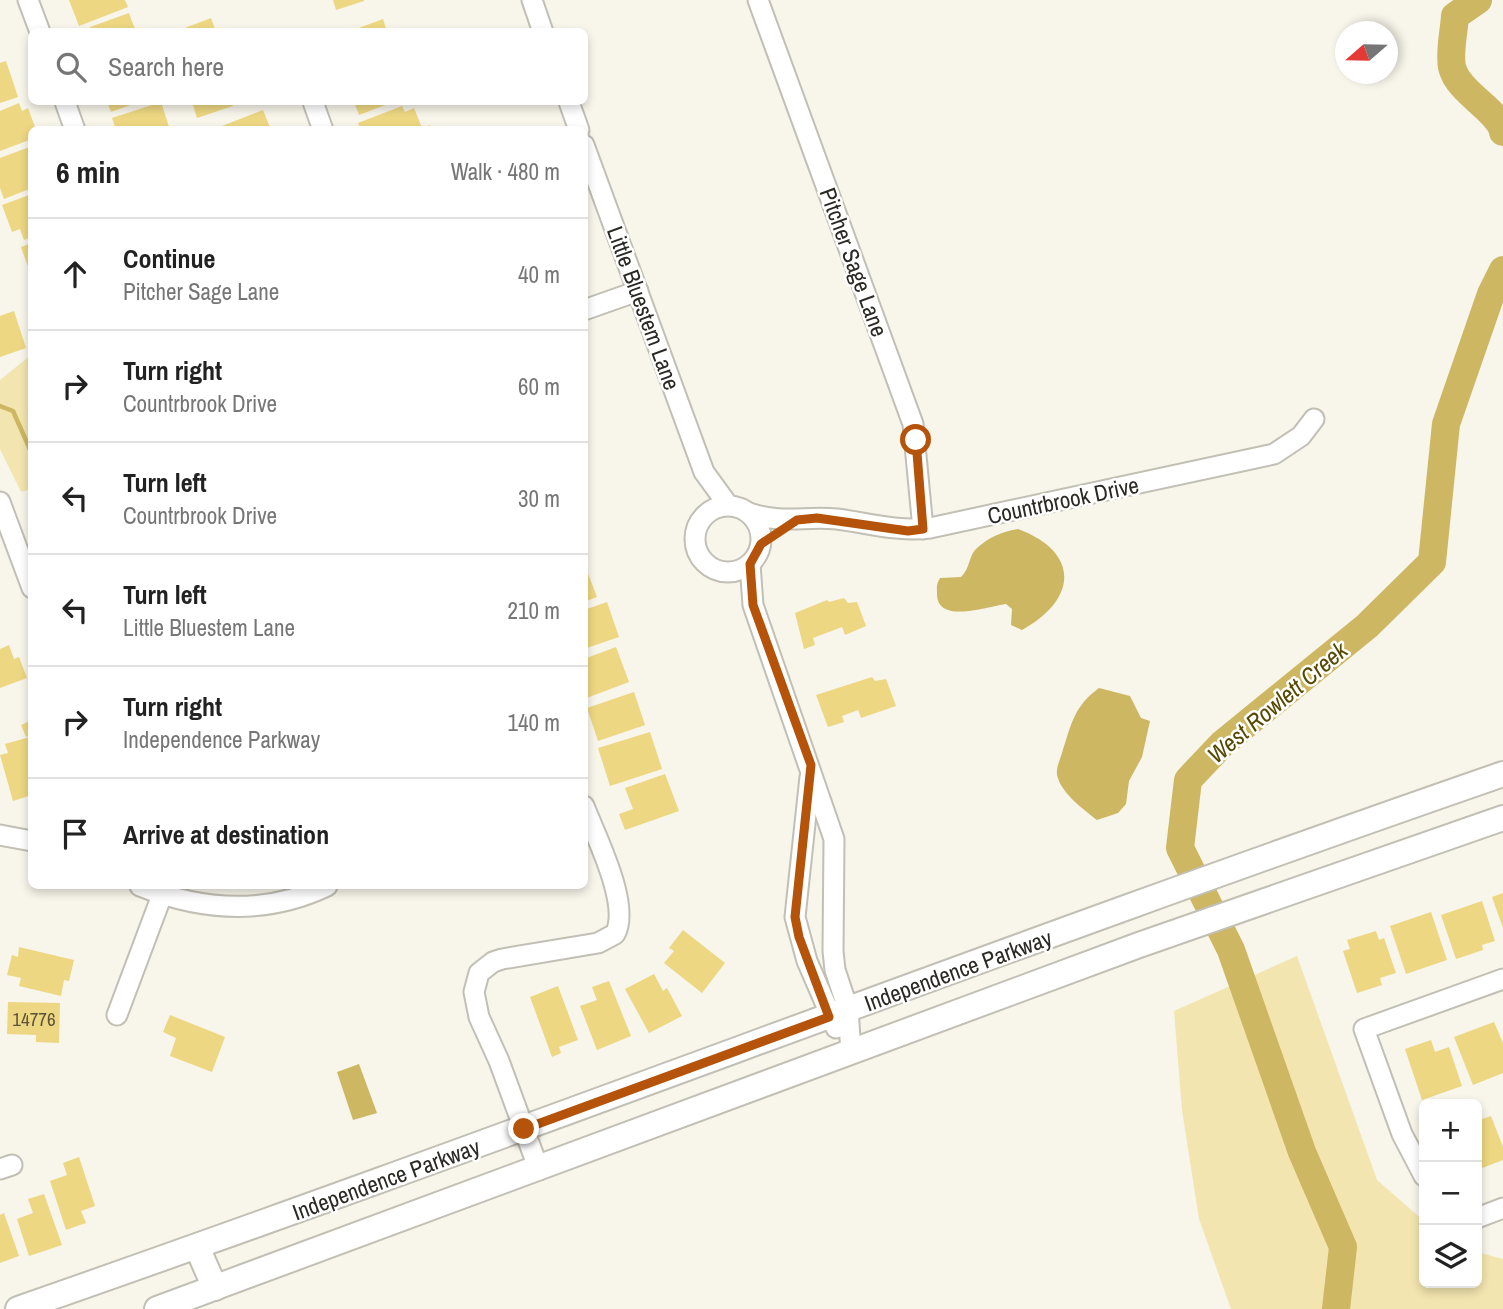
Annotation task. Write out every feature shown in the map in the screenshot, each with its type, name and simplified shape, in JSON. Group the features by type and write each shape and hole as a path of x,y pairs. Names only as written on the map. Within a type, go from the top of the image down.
{"main road":[{"name":"Independence Parkway","path":"18,1309 197,1247 1316,839 1503,774"},
{"name":"Independence Parkway","path":"157,1309 539,1170 1139,945 1503,818"},
{"path":"197,1247 215,1288"}],"street":[{"path":"29,0 39,28"},
{"path":"532,0 542,28"},
{"name":"Pitcher Sage Lane","path":"758,0 913,424 923,529"},
{"path":"66,105 74,126"},
{"path":"314,105 322,126"},
{"path":"570,105 578,126"},
{"name":"Little Bluestem Lane","path":"588,156 704,472 728,505"},
{"path":"588,309 638,291"},
{"name":"Countrbrook Drive","path":"749,513 773,521 817,518 908,531 923,529 1274,454 1301,436 1314,419"},
{"name":"Little Bluestem Lane","path":"700,520 706,507 704,472"},
{"path":"0,502 28,577"},
{"path":"753,605 741,590 709,567 696,550 695,529 700,520 717,507 728,505 749,513 761,533 761,544"},
{"path":"719,572 740,570 750,564 761,544 797,520"},
{"path":"750,564 753,605 811,765 834,839 833,951 838,1013"},
{"path":"811,765 795,917 799,937 838,1013 851,1053"},
{"path":"539,1170 475,1006 474,992 479,974 493,962 607,940 615,934 620,920 618,899 588,817"},
{"path":"0,835 28,840"},
{"path":"147,889 198,904 242,907 290,900 319,889"},
{"path":"117,1015 162,895"},
{"path":"1419,1166 1402,1134 1364,1029 1503,979"},
{"path":"1482,1216 1503,1208"}],"shaded area":[{"path":"28,357 28,490 21,492 0,449 0,380"},
{"path":"1018,529 1053,550 1061,563 1064,576 1062,590 1054,604 1022,630 1011,625 1012,609 1006,604 965,611 945,609 939,603 937,594 940,578 961,577 977,548 996,536"},
{"path":"1099,688 1130,696 1141,718 1150,721 1142,757 1129,781 1126,804 1118,813 1097,820 1068,794 1059,782 1057,772 1074,717 1084,702"},
{"path":"1297,956 1377,1180 1419,1217 1419,1288 1482,1288 1482,1253 1503,1259 1503,1309 1231,1309 1199,1219 1182,1110 1174,1011"},
{"path":"359,1064 377,1113 353,1120 337,1072"}],"building":[{"path":"69,0 125,0 128,7 79,26"},
{"path":"333,0 364,0 364,1 336,10"},
{"path":"129,13 135,28 90,28"},
{"path":"211,18 215,28 185,28"},
{"path":"383,19 386,28 359,28"},
{"path":"6,61 18,97 0,103 0,63"},
{"path":"19,103 22,111 28,108 35,126 28,126 28,140 0,151 0,111"},
{"path":"108,105 131,105 111,112"},
{"path":"152,105 162,105 169,126 115,126 112,118"},
{"path":"193,105 233,106 197,118"},
{"path":"355,105 385,105 359,115"},
{"path":"402,106 405,112 414,108 421,126 359,126 358,123"},
{"path":"263,110 269,126 222,126"},
{"path":"28,148 28,190 4,199 0,188 0,158"},
{"path":"28,195 28,238 24,240 20,229 12,232 2,205"},
{"path":"28,244 28,267 21,247"},
{"path":"14,311 26,348 0,357 0,316"},
{"path":"588,573 597,597 588,600"},
{"path":"844,598 848,603 857,602 866,626 845,635 842,627 813,638 815,645 804,649 795,613 827,600 829,602"},
{"path":"607,602 619,637 588,648 588,609"},
{"path":"9,645 14,659 19,657 27,678 0,688 0,649"},
{"path":"616,647 629,682 588,697 588,658"},
{"path":"872,677 875,681 886,679 896,706 861,718 858,710 842,716 844,722 828,727 816,695"},
{"path":"634,692 645,725 598,741 588,708"},
{"path":"28,722 28,736 26,737 21,725"},
{"path":"650,732 662,769 610,786 598,748"},
{"path":"28,738 28,796 13,801 0,755 8,753 5,744"},
{"path":"665,774 679,811 625,830 619,814 633,809 625,788"},
{"path":"1503,893 1503,928 1492,897"},
{"path":"1482,901 1495,941 1482,945 1483,950 1456,959 1441,915"},
{"path":"1431,912 1447,960 1406,974 1390,926"},
{"path":"683,930 725,963 702,993 664,963 674,951 669,948"},
{"path":"1376,931 1379,940 1384,938 1396,973 1380,978 1382,985 1357,993 1343,951 1350,949 1347,940"},
{"path":"19,947 74,960 69,981 64,980 61,996 19,986 21,978 7,975 12,955 18,957"},
{"path":"654,974 663,991 667,988 682,1016 649,1033 625,989"},
{"path":"609,981 631,1036 597,1050 580,1006 597,1000 592,987"},
{"path":"558,986 578,1040 559,1047 561,1053 552,1057 530,997"},
{"path":"8,1002 60,1003 59,1043 36,1042 36,1035 7,1034"},
{"path":"170,1015 225,1037 212,1072 170,1056 176,1038 163,1032"},
{"path":"1494,1022 1503,1043 1503,1073 1473,1085 1454,1037"},
{"path":"1431,1040 1435,1052 1449,1047 1462,1086 1422,1099 1405,1049"},
{"path":"1491,1116 1503,1147 1503,1160 1482,1168 1482,1162 1482,1119"},
{"path":"79,1157 95,1206 81,1211 86,1223 66,1230 50,1181 67,1175 63,1163"},
{"path":"44,1194 62,1245 29,1256 17,1219 33,1213 28,1199"},
{"path":"4,1213 19,1256 0,1263 0,1215"}],"waterway":[{"name":"West Rowlett Creek","path":"1478,0 1455,16 1451,48 1452,67 1462,85 1495,117 1503,132"},
{"name":"West Rowlett Creek","path":"1336,1309 1343,1247 1302,1152 1231,950 1180,848 1188,780 1222,744 1367,626 1432,562 1446,424 1491,294 1503,270"},
{"path":"0,406 13,411 28,445"}],"route":[{"path":"524,1129 829,1017 807,961 795,917 810,797 811,765 753,605 750,564 761,544 797,520 817,518 908,531 923,529 916,440"}]}
